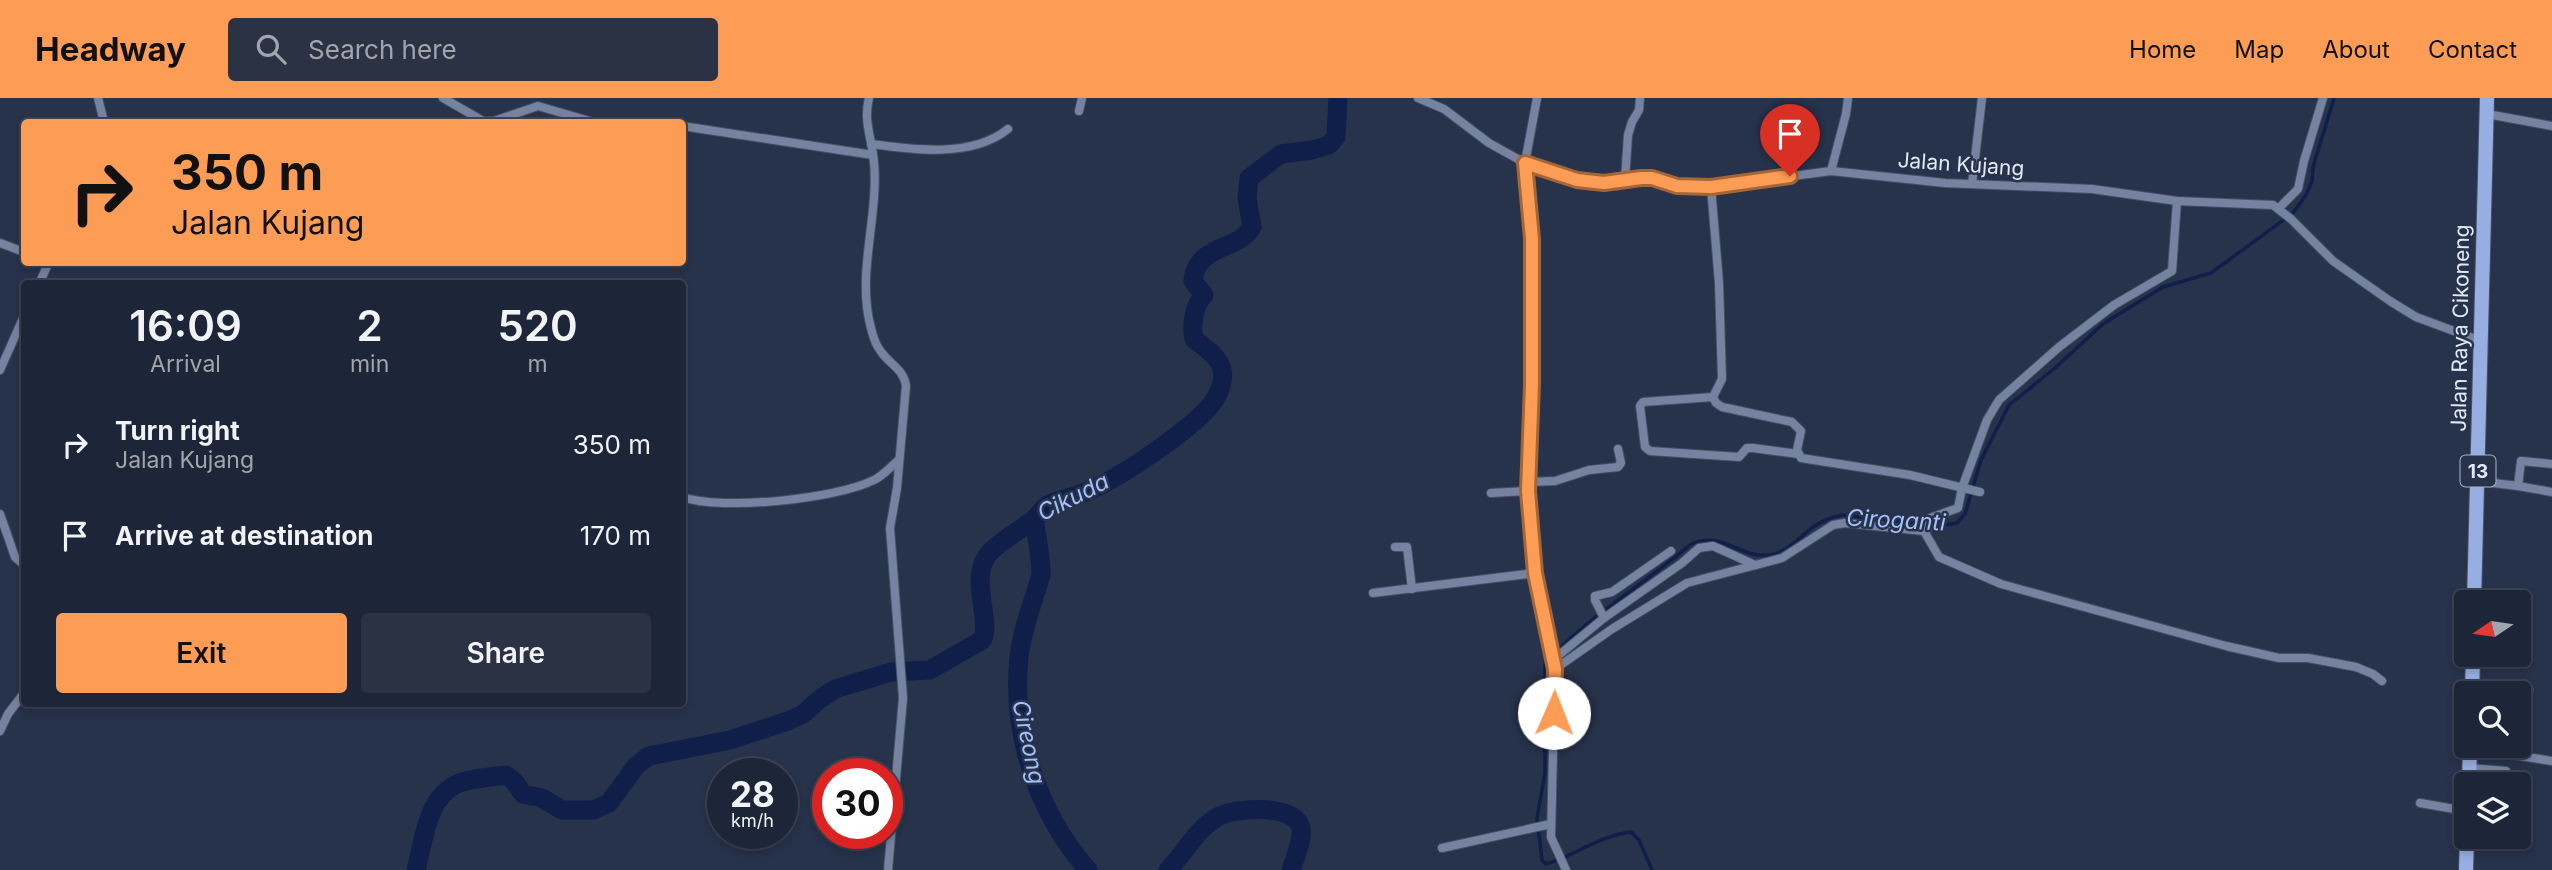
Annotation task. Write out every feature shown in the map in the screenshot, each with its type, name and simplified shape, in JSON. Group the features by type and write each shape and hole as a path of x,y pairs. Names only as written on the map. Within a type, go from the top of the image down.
{"highway":[{"name":"Jalan Raya Cikoneng","path":"2474,590 2487,98"},
{"path":"2469,758 2469,772"},
{"path":"2466,870 2467,849"}],"street":[{"path":"98,98 103,119"},
{"path":"443,98 480,119"},
{"path":"869,98 866,124 873,155 876,199 865,292 870,327 876,344 905,378 905,408 890,549 895,580 902,681 898,778 888,870"},
{"path":"1079,111 1082,98"},
{"name":"Jalan Kujang","path":"1418,98 1444,109 1489,143 1525,163 1577,180 1604,183 1652,178 1677,186 1711,187 1831,171 1972,184 2092,189 2177,201 2267,204 2279,208"},
{"path":"1537,98 1525,163 1532,239 1532,384 1528,487 1535,573 1554,665 1551,836 1564,867"},
{"path":"1625,180 1628,135 1637,115 1640,98"},
{"path":"1831,171 1848,98"},
{"path":"1972,184 1982,98"},
{"path":"2323,98 2298,189 2279,208 2333,261 2390,302 2416,317 2481,341"},
{"path":"500,119 538,106 583,119"},
{"path":"2487,114 2552,126"},
{"path":"686,127 873,155"},
{"path":"871,144 922,149 959,148 999,136 1008,129"},
{"path":"1711,187 1722,379 1713,397"},
{"path":"2177,201 2172,271 2114,305 2059,347 1999,400 1987,420 1970,490 1958,508 1928,519 1925,530 1939,557 2001,584 2227,646 2279,658 2308,658 2356,667 2382,681"},
{"path":"0,243 21,251"},
{"path":"0,370 21,323"},
{"path":"1713,397 1722,407 1792,422 1801,431 1798,454"},
{"path":"1713,397 1643,402 1640,406 1645,447 1650,450 1739,457 1747,448 1753,448 1798,454 1807,460 1910,475 1970,490"},
{"path":"1491,493 1555,481 1589,470 1618,467 1621,463 1618,449"},
{"path":"686,498 708,503 797,500 871,482 899,460"},
{"path":"2518,486 2521,461 2552,464"},
{"path":"2477,481 2552,492"},
{"path":"0,514 15,557 21,562"},
{"path":"1554,665 1686,583 1787,555 1838,523 1925,530"},
{"path":"1554,665 1602,613 1674,568 1699,548 1707,546 1724,550 1755,565"},
{"path":"1395,547 1407,547 1412,589"},
{"path":"1602,613 1595,596 1612,592 1669,553 1674,568"},
{"path":"1373,593 1535,573"},
{"path":"0,731 21,696"},
{"path":"2531,757 2552,761"},
{"path":"2469,768 2506,771"},
{"path":"2420,803 2454,809"},
{"path":"1442,848 1551,824"}],"waterway":[{"name":"Cikuda","path":"416,870 434,807 441,796 462,782 506,775 523,794 542,798 562,810 593,810 609,803 636,766 649,756 730,740 788,721 803,714 835,689 891,672 930,670 982,640 985,622 981,573 990,552 1033,520 1048,505 1097,487 1151,454 1201,416 1214,401 1223,374 1214,356 1194,339 1194,316 1204,295 1193,281 1196,269 1202,260 1246,235 1252,227 1247,198 1249,178 1281,154 1329,145 1336,137 1338,98"},
{"name":"Ciroganti","path":"1652,870 1639,840 1631,832 1608,837 1546,864 1542,860 1537,818 1545,773 1545,663 1597,616 1691,544 1713,540 1749,553 1770,555 1789,547 1819,523 1842,515 1939,526 1957,523 1965,514 1981,460 2009,405 2103,324 2163,287 2211,273 2293,213 2312,181 2313,167 2334,98"},
{"name":"Cireong","path":"1034,520 1041,575 1020,647 1019,715 1024,743 1042,798 1070,848 1088,870"},
{"name":"Cireong","path":"1168,870 1209,823 1224,814 1249,810 1276,811 1288,814 1296,820 1301,828 1300,844 1291,870"}],"route":[{"path":"1554,713 1555,669 1535,573 1528,491 1532,384 1532,239 1525,163 1577,180 1604,183 1652,178 1677,186 1711,187 1790,176"}]}
